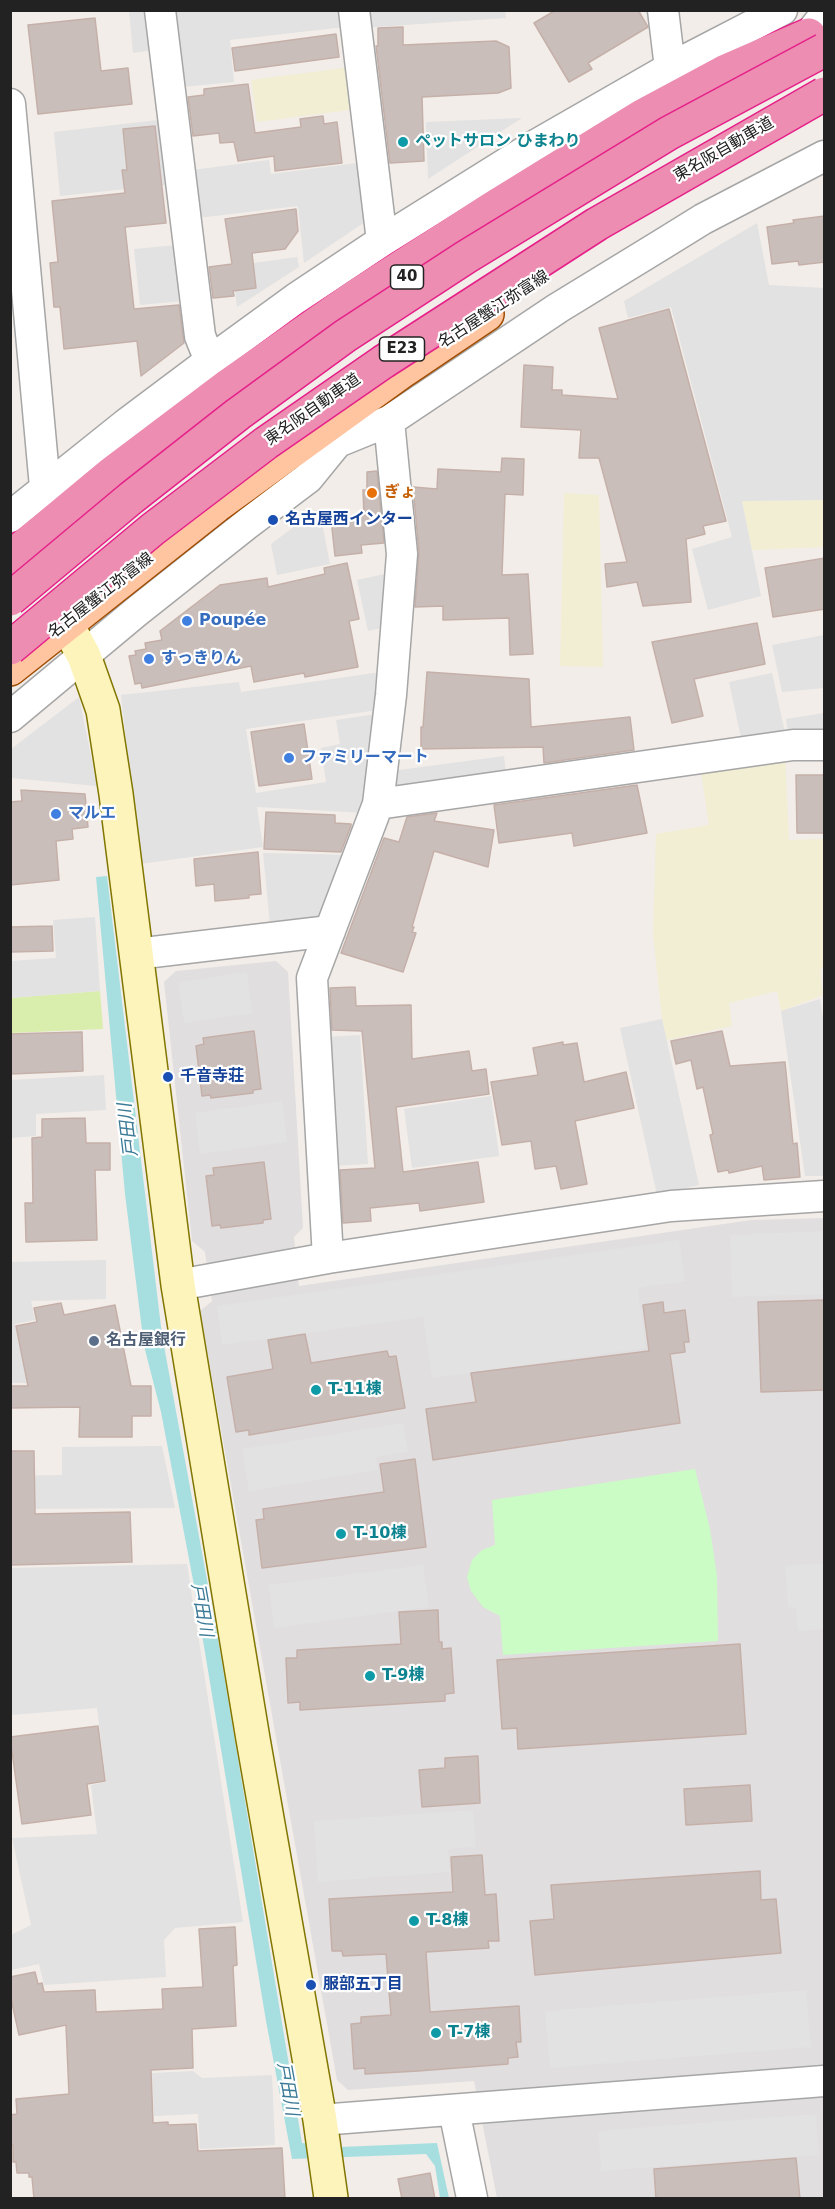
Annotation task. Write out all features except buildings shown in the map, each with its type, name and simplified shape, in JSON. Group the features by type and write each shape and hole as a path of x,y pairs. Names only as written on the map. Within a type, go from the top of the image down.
{"highway":[{"path":"12,574 111,474 229,385 346,302 642,116 724,72 821,32"},
{"name":"E23","path":"12,574 131,498 238,414 345,336 466,257 669,133 821,32"},
{"name":"東名阪自動車道","path":"10,648 153,529 266,443 383,362 597,224 825,94"},
{"path":"597,224 700,171 825,112"}],"main road":[{"name":"名古屋蟹江弥富線","path":"10,669 145,561 376,389 505,301 631,221 796,123 825,112"}],"street":[{"path":"160,10 200,336 210,361"},
{"path":"354,10 382,241"},
{"path":"663,10 670,68"},
{"path":"10,517 45,487 210,361 295,299 382,241 534,146 670,68 782,10"},
{"path":"10,104 45,487"},
{"path":"340,441 389,422 558,308 642,256 703,219 825,156"},
{"path":"10,717 247,524 308,478 340,441 376,389"},
{"path":"328,1258 312,978 378,804 391,695 402,554 389,422"},
{"path":"145,561 196,546 247,524"},
{"path":"12,574 66,624 84,656 103,710 177,1285 321,2126 331,2199"},
{"path":"378,804 793,745 825,745"},
{"path":"136,954 330,931"},
{"path":"177,1285 328,1258 680,1204 825,1196"},
{"path":"321,2126 454,2110 825,2081"},
{"path":"454,2110 472,2199"}],"shaded area":[{"path":"505,10 506,18 362,28 360,11"},
{"path":"129,11 148,11 153,50 133,53"},
{"path":"174,11 343,11 345,27 230,40 234,82 183,87"},
{"path":"351,67 357,109 257,122 251,80"},
{"path":"522,118 428,179 426,122"},
{"path":"158,120 165,185 60,196 54,132"},
{"path":"269,160 271,174 365,162 371,218 304,263 298,206 198,218 192,170"},
{"path":"757,223 769,285 824,288 824,500 742,501 761,596 708,610 692,549 732,537 671,307 628,318 624,301"},
{"path":"177,245 183,301 140,305 134,249"},
{"path":"297,257 299,267 237,307 232,266"},
{"path":"564,493 599,495 603,667 560,666"},
{"path":"824,500 824,547 752,550 742,501"},
{"path":"319,508 330,564 277,575 271,544"},
{"path":"394,572 392,626 368,631 357,580"},
{"path":"824,635 824,688 782,692 772,645"},
{"path":"388,671 385,709 246,729 256,793 326,782 321,748 340,744 336,720 383,713 365,813 257,807 263,847 140,864 121,695 239,682 241,692"},
{"path":"772,673 787,742 743,747 729,682"},
{"path":"79,697 97,786 11,778 11,749"},
{"path":"824,713 824,740 789,741 786,719"},
{"path":"504,756 507,783 395,797 392,771"},
{"path":"785,756 789,840 824,839 824,967 820,969 823,995 781,1011 777,991 729,1003 732,1026 667,1040 662,1019 653,934 656,834 709,825 700,765"},
{"path":"263,853 353,855 332,920 270,925"},
{"path":"95,917 100,991 11,998 11,961 56,958 53,920"},
{"path":"276,961 288,972 303,1228 294,1237 299,1286 751,1220 824,1218 824,2198 497,2198 474,2081 348,2090 337,2080 200,1311 212,1301 205,1252 192,1241 164,982 176,971"},
{"path":"247,972 252,1013 184,1023 178,982"},
{"path":"820,999 824,1024 824,1176 805,1176 781,1011"},
{"path":"662,1019 699,1185 657,1195 620,1028"},
{"path":"360,1035 368,1164 334,1166 326,1037"},
{"path":"104,1075 106,1110 36,1114 36,1136 11,1138 11,1080"},
{"path":"491,1096 499,1156 412,1168 404,1109"},
{"path":"282,1101 287,1142 200,1154 195,1113"},
{"path":"824,1231 824,1294 732,1297 730,1235"},
{"path":"679,1240 685,1281 638,1288 646,1348 432,1378 423,1317 222,1345 217,1306"},
{"path":"106,1260 106,1299 31,1301 35,1320 15,1324 27,1383 11,1383 11,1262"},
{"path":"403,1423 408,1452 376,1457 378,1470 249,1491 242,1449"},
{"path":"162,1446 175,1508 11,1509 10,1476 62,1475 62,1447"},
{"path":"824,1563 824,1629 798,1631 796,1608 788,1607 785,1566"},
{"path":"187,1564 243,1922 175,1928 164,1940 166,1977 44,1985 39,1964 11,1970 11,1935 31,1925 12,1838 97,1834 91,1785 106,1782 97,1708 11,1715 11,1568"},
{"path":"423,1565 429,1607 274,1628 269,1585"},
{"path":"473,1810 476,1847 448,1849 450,1872 318,1882 314,1821"},
{"path":"806,1990 811,2047 550,2068 545,2011"},
{"path":"193,2071 202,2078 272,2075 275,2145 200,2149 198,2114 154,2116 152,2073"},
{"path":"816,2114 819,2155 601,2171 598,2131"}],"green space":[{"path":"100,991 103,1029 11,1033 10,998"},
{"path":"695,1469 710,1529 717,1576 718,1641 503,1655 500,1616 483,1607 471,1591 467,1577 472,1560 482,1550 495,1545 492,1500"}],"water":[{"name":"戸田川","path":"107,876 162,1335 219,1645 302,2143 340,2147 437,2143 449,2198 440,2198 435,2166 426,2154 292,2159 266,2021 193,1580 161,1412 144,1346 125,1194 96,877"}],"place":[{"name":"ペットサロン ひまわり","path":"403,142"},
{"name":"ぎょ","path":"372,493"},
{"name":"名古屋西インター","path":"273,520"},
{"name":"Poupée","path":"187,621"},
{"name":"すっきりん","path":"149,659"},
{"name":"ファミリーマート","path":"289,758"},
{"name":"マルエ","path":"56,814"},
{"name":"千音寺荘","path":"168,1077"},
{"name":"名古屋銀行","path":"94,1341"},
{"name":"T-11棟","path":"316,1390"},
{"name":"T-10棟","path":"341,1534"},
{"name":"T-9棟","path":"370,1676"},
{"name":"T-8棟","path":"414,1921"},
{"name":"服部五丁目","path":"311,1985"},
{"name":"T-7棟","path":"436,2033"}]}
